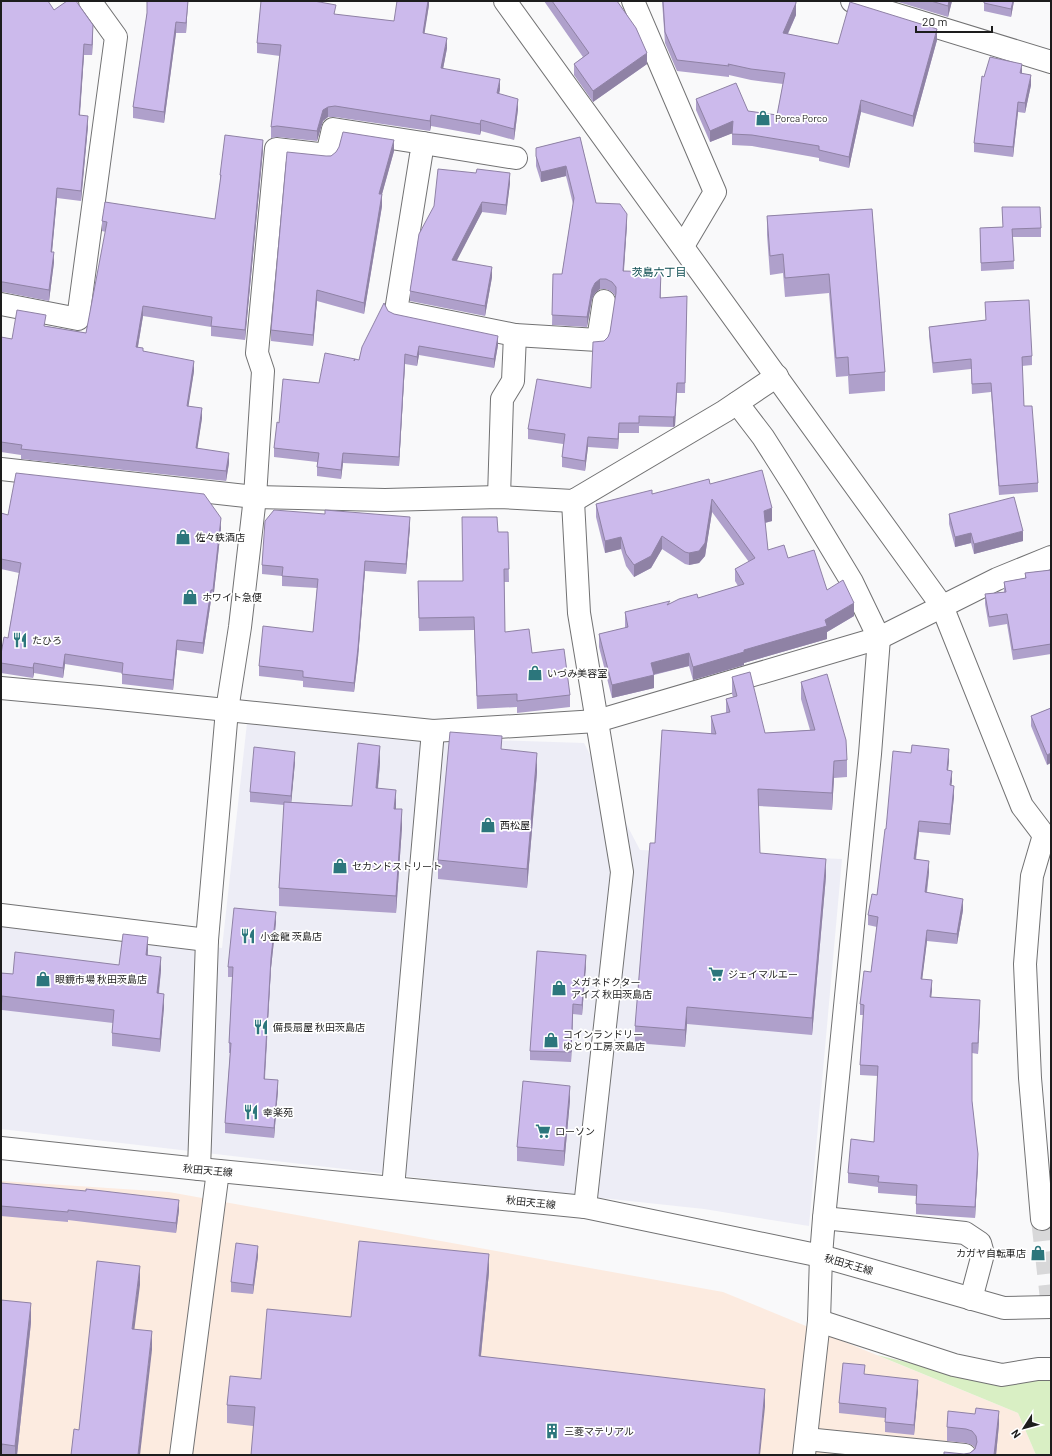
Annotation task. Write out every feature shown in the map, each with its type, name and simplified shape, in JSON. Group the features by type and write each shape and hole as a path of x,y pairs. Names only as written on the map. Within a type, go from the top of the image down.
{"street":[{"path":"1,304 78,319 116,37 90,1"},
{"path":"505,1 942,606 1022,806 1048,836 1032,876 1025,964 1030,1078 1042,1218"},
{"path":"633,1 715,192 683,246"},
{"path":"858,2 1051,62"},
{"path":"181,1455 208,1170 207,940 226,710 240,627 255,497 263,371 257,353 276,149 327,155 333,128 516,158"},
{"path":"423,143 396,311 515,335 598,340 604,300"},
{"path":"499,497 502,399 513,381 515,335"},
{"path":"1,469 255,497 385,500 499,497 573,501 738,403 777,376"},
{"path":"738,403 763,437 852,582 879,638 869,762 824,1218 819,1321 805,1447 965,1455"},
{"path":"573,501 579,613 622,872 585,1207"},
{"path":"1,688 433,731 597,721 879,638 997,579 1051,557"},
{"path":"393,1188 433,731"},
{"path":"1,915 207,940"},
{"name":"秋田天王線","path":"1,1148 585,1207 821,1256 1004,1308 1051,1307"},
{"path":"824,1218 965,1234 980,1243 982,1254 971,1299"},
{"path":"819,1321 954,1365 995,1374 1002,1375 1038,1369 1051,1369"}],"shaded area":[{"path":"247,723 457,739 584,743 640,850 842,859 809,1226 704,1209 507,1188 1,1129 1,923 222,948"},
{"path":"1,1181 169,1192 723,1292 1018,1413 1036,1455 1,1455"}],"green space":[{"path":"877,1355 993,1383 1051,1377 1051,1455 1036,1455 1018,1413"}],"building":[{"path":"1,1 48,1 54,10 67,1 76,1 93,25 92,45 84,44 79,115 88,116 81,191 57,188 51,252 54,252 49,290 1,282"},
{"path":"147,1 188,1 186,23 176,22 164,112 133,107 147,13"},
{"path":"261,1 314,1 336,5 334,14 394,21 397,1 428,1 423,33 447,38 441,68 500,79 497,93 518,99 514,129 481,120 480,124 431,115 430,121 335,106 328,107 323,110 317,131 277,126 271,127 281,45 257,43"},
{"path":"552,1 617,1 636,28 647,53 593,91 574,64 589,53"},
{"path":"663,1 796,1 783,33 838,44 850,2 937,29 913,116 861,100 849,157 819,150 819,146 752,135 732,134 733,121 710,131 696,99 736,83 748,111 777,115 785,73 751,69 728,64 729,66 677,60 665,32"},
{"path":"931,1 949,1 948,6"},
{"path":"984,1 1013,1 1011,9 984,3"},
{"path":"990,57 1022,64 1020,73 1031,75 1025,103 1018,102 1013,147 974,143 982,76 984,77"},
{"path":"343,132 394,140 379,194 382,194 364,303 317,290 313,335 271,330 287,152 331,156 339,147"},
{"path":"225,135 263,140 245,330 211,326 212,317 143,306 136,347 143,348 143,351 194,361 187,406 202,408 196,448 229,453 226,471 21,449 22,445 1,442 1,337 12,339 17,310 46,315 44,326 86,333 107,222 102,221 105,202 215,219"},
{"path":"580,137 596,203 620,204 627,214 623,271 661,272 660,298 687,296 685,383 677,383 675,416 639,416 639,423 619,423 618,439 588,437 585,461 562,457 565,434 528,429 537,379 591,388 593,342 604,341 610,332 616,287 612,282 606,279 600,279 595,283 592,289 587,317 552,315 553,274 562,274 574,198 566,166 541,172 536,156 536,148"},
{"path":"438,169 476,173 477,169 510,173 506,205 482,202 452,260 492,267 485,306 410,291 419,234 434,206"},
{"path":"1002,207 1040,207 1041,228 1012,229 1014,261 981,263 980,228 1003,227"},
{"path":"872,209 885,372 849,375 848,357 836,358 829,274 785,278 783,254 770,256 767,216"},
{"path":"1029,300 1032,356 1022,357 1024,406 1032,406 1038,483 999,486 991,383 972,384 971,359 933,363 929,327 986,320 985,302"},
{"path":"384,303 388,311 394,314 498,336 494,359 419,346 417,357 405,354 399,457 343,453 341,470 317,467 319,453 274,448 277,422 279,423 283,379 319,383 325,353 359,360 362,347"},
{"path":"762,470 772,508 764,511 768,550 784,545 788,558 814,550 827,590 843,580 854,603 825,620 827,626 744,650 744,652 693,667 689,653 651,663 654,675 612,685 599,634 628,627 625,612 670,601 667,605 679,599 697,594 698,598 744,584 735,569 755,558 712,499 705,543 699,551 689,553 685,552 662,536 651,556 634,565 626,554 621,537 605,541 596,504 652,490 652,494 709,479 710,484"},
{"path":"16,473 204,494 221,518 213,590 211,590 203,643 177,640 173,680 122,674 123,663 65,654 63,668 34,663 33,668 1,663 4,637 8,638 21,563 1,559 1,513 8,515"},
{"path":"1014,497 1023,531 974,544 971,533 955,537 949,514"},
{"path":"274,510 325,514 325,510 410,517 406,564 365,561 354,683 303,677 303,671 259,666 263,626 313,632 318,579 282,576 283,567 262,565 265,521"},
{"path":"462,517 497,517 498,532 508,532 509,569 504,569 505,632 529,629 532,653 564,649 570,695 517,701 517,694 477,696 474,617 419,618 418,581 463,581"},
{"path":"1051,570 1051,644 1013,650 1007,614 989,617 985,594 1006,592 1004,582 1026,578 1025,573"},
{"path":"750,672 765,733 815,730 801,682 827,674 846,740 847,760 834,761 832,793 758,789 760,853 826,859 812,1018 687,1007 685,1030 635,1026 650,843 655,843 662,730 716,734 711,716 730,712 726,699 737,696 732,677"},
{"path":"1051,708 1051,753 1047,755 1031,716"},
{"name":"西松屋","path":"450,732 502,736 501,749 537,753 527,869 438,860"},
{"name":"セカンドストリート","path":"358,743 380,746 376,788 396,790 394,809 402,809 396,896 279,888 284,802 352,806"},
{"path":"912,745 949,749 947,770 952,771 950,785 954,786 950,824 919,821 914,859 929,861 925,892 963,899 957,934 927,930 921,979 932,980 930,997 980,1000 978,1043 972,1043 972,1101 978,1154 975,1207 916,1204 917,1185 878,1182 879,1176 848,1173 851,1139 874,1142 878,1066 860,1065 864,1005 860,1004 864,971 871,972 878,917 868,915 872,894 877,895 886,829 893,751 911,753"},
{"path":"254,747 295,752 291,796 250,792"},
{"path":"234,908 276,912 271,958 264,1079 278,1080 274,1128 225,1123 231,1043 229,1043 233,967 228,967"},
{"path":"123,934 148,937 146,955 161,957 157,993 164,994 160,1039 112,1033 114,1010 2,996 1,1011 1,973 13,974 15,952 119,965"},
{"path":"537,951 586,955 582,1005 573,1004 571,1052 530,1051"},
{"name":"ローソン","path":"523,1081 570,1086 564,1151 517,1147"},
{"path":"1,1183 86,1191 86,1189 179,1200 176,1223 68,1210 68,1212 1,1206"},
{"path":"359,1241 489,1254 479,1356 765,1389 759,1455 251,1455 255,1407 227,1405 230,1376 261,1379 267,1309 351,1317"},
{"path":"236,1243 258,1246 253,1285 231,1282"},
{"path":"97,1261 140,1266 132,1329 152,1331 138,1455 71,1455 74,1429 79,1430"},
{"path":"1,1300 31,1303 15,1446 2,1444 1,1449"},
{"path":"843,1363 865,1365 864,1374 918,1380 914,1425 885,1422 886,1408 839,1403"},
{"path":"976,1408 999,1411 994,1455 944,1455 944,1452 964,1454 970,1453 975,1449 977,1442 976,1436 972,1431 947,1427 948,1411 975,1414"}],"tunnel":[{"path":"1042,1219 1051,1299"}],"place":[{"name":"Porca Porco","path":"763,118"},
{"name":"佐々鉄酒店","path":"183,537"},
{"name":"ホワイト急便","path":"190,597"},
{"name":"たひろ","path":"20,640"},
{"name":"いづみ美容室","path":"535,673"},
{"name":"西松屋","path":"488,825"},
{"name":"セカンドストリート","path":"340,866"},
{"name":"小金龍 茨島店","path":"248,936"},
{"name":"ジェイマルエー","path":"716,974"},
{"name":"眼鏡市場 秋田茨島店","path":"43,979"},
{"name":"メガネドクター アイズ 秋田茨島店","path":"559,988"},
{"name":"備長扇屋 秋田茨島店","path":"261,1027"},
{"name":"コインランドリー ゆとり工房 茨島店","path":"551,1040"},
{"name":"幸楽苑","path":"251,1112"},
{"name":"ローソン","path":"543,1131"},
{"name":"カガヤ自転車店","path":"1038,1253"},
{"name":"三菱マテリアル","path":"552,1431"}],"district":[{"name":"茨島六丁目","path":"659,272"}]}
